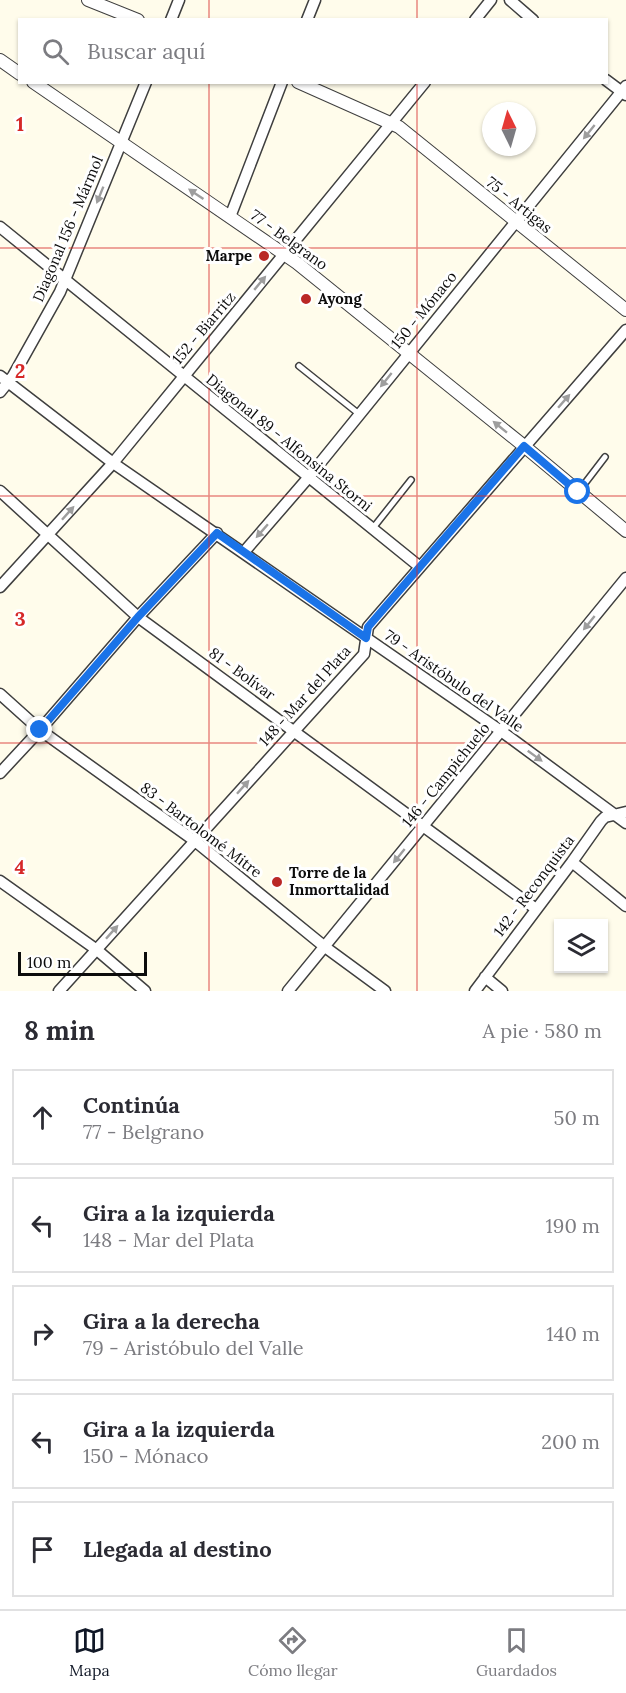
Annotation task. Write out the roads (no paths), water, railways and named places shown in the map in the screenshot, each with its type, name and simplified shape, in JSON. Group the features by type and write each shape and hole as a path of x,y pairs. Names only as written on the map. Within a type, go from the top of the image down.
{"street":[{"path":"88,0 133,18"},
{"path":"172,18 179,0"},
{"path":"308,18 315,0"},
{"path":"476,18 490,0"},
{"path":"510,0 531,18"},
{"path":"0,60 18,73"},
{"path":"608,81 624,91"},
{"name":"77 - Belgrano","path":"36,84 285,254 409,352 626,531"},
{"name":"Diagonal 156 - Mármol","path":"0,392 4,379 65,280 145,84"},
{"path":"230,217 281,84"},
{"name":"75 - Artigas","path":"303,84 392,123 626,310"},
{"name":"152 - Biarritz","path":"0,587 113,463 423,84"},
{"name":"150 - Mónaco","path":"244,552 308,478 624,91"},
{"name":"Diagonal 89 - Alfonsina Storni","path":"0,228 420,567"},
{"name":"148 - Mar del Plata","path":"59,991 364,654 368,627 626,330"},
{"name":"79 - Aristóbulo del Valle","path":"4,379 113,463 501,731 626,823"},
{"name":"81 - Bolívar","path":"0,491 138,617 536,909"},
{"path":"0,773 138,617 217,533"},
{"name":"146 - Campichuelo","path":"288,991 626,578"},
{"name":"83 - Bartolomé Mitre","path":"0,693 40,730 195,841 325,947 384,991"},
{"name":"142 - Reconquista","path":"475,991 573,862 601,821 626,812"},
{"path":"573,862 626,906"},
{"path":"0,881 97,950 145,991"},
{"path":"485,977 502,991"}],"lane":[{"path":"299,366 358,414"},
{"path":"578,492 605,457"},
{"path":"372,529 411,480"}],"place":[{"name":"Marpe","path":"264,256"},
{"name":"Ayong","path":"306,299"},
{"name":"Torre de la Inmorttalidad","path":"277,882"}]}
